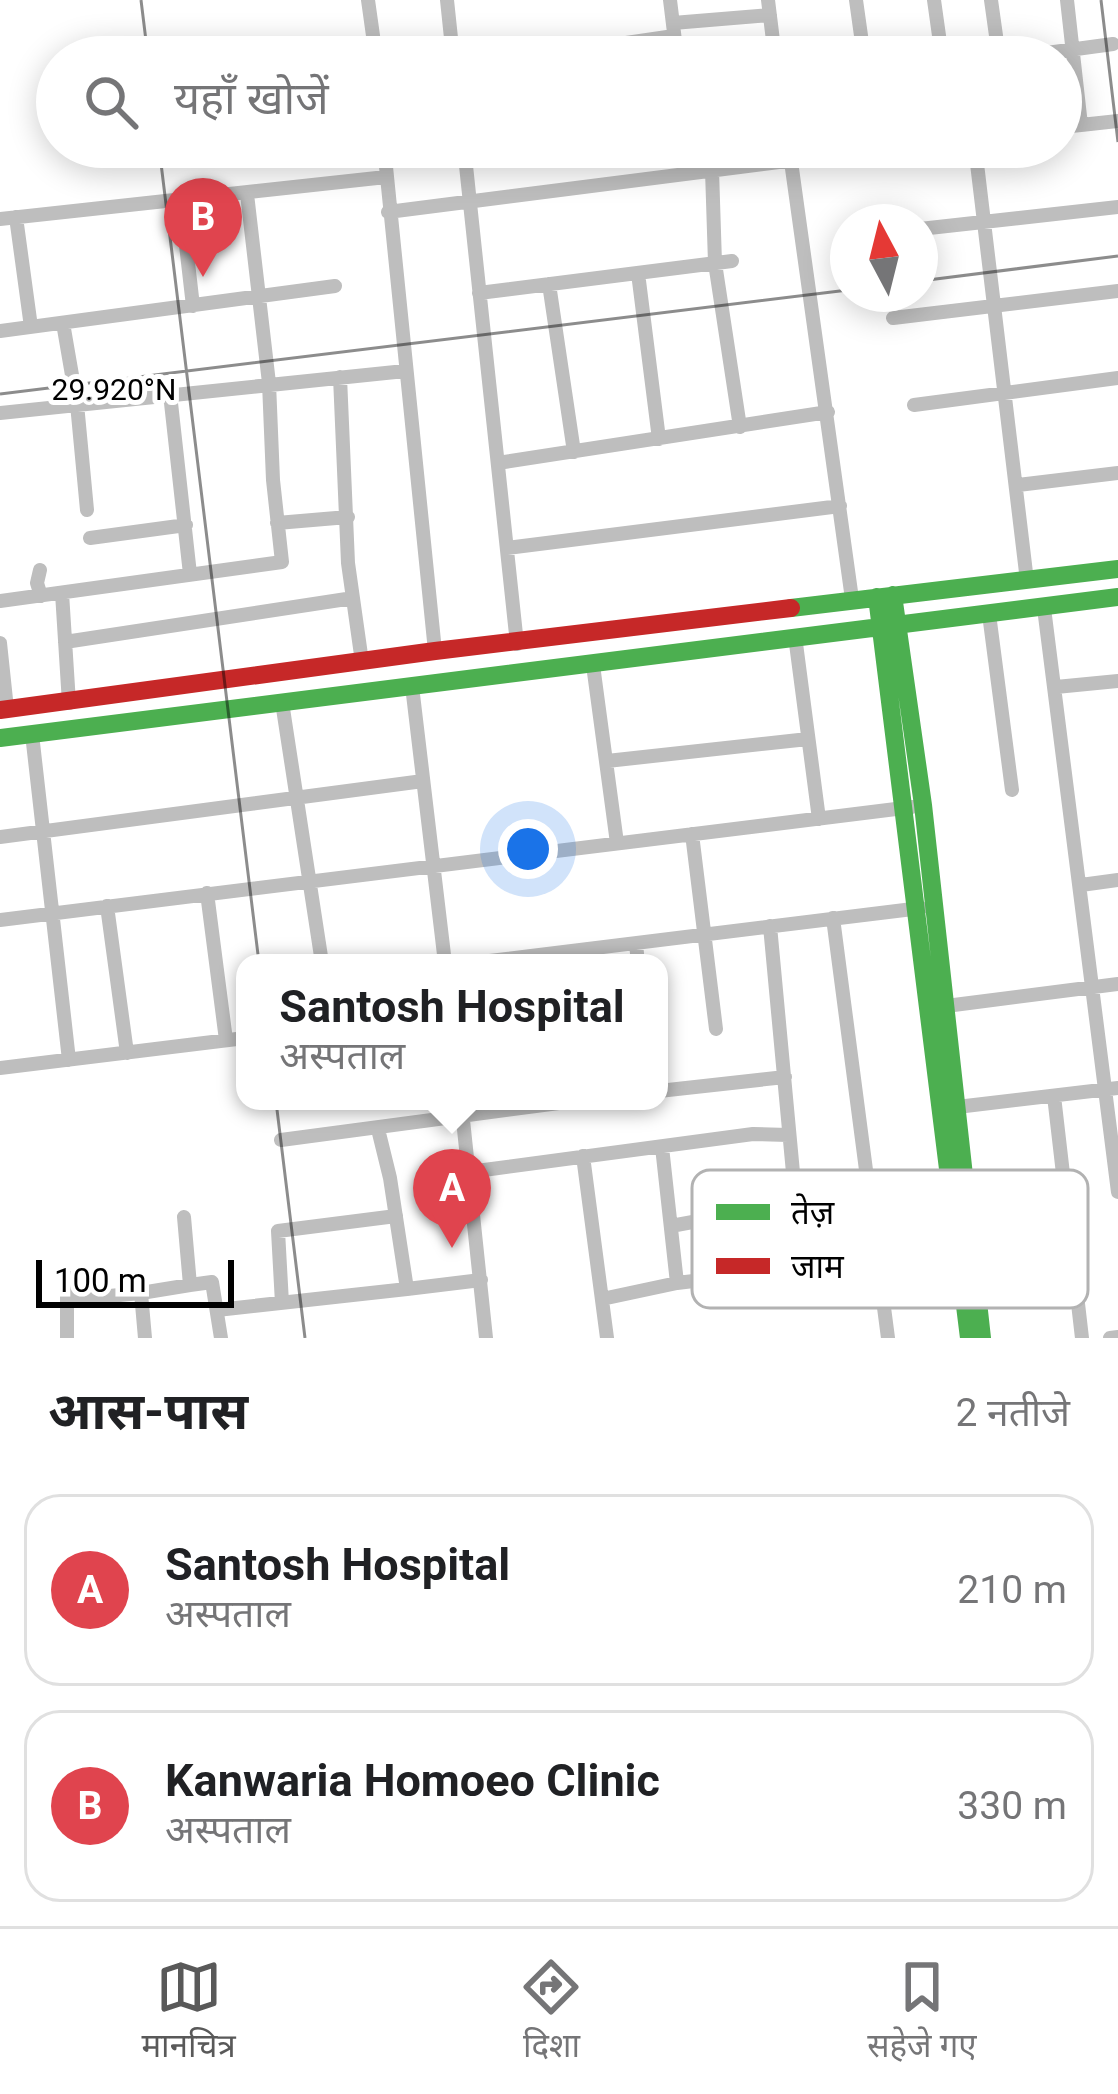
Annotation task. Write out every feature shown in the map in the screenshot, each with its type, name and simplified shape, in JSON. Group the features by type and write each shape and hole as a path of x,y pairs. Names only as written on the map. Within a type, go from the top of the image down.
{"street":[{"path":"368,0 373,36"},
{"path":"447,0 451,36"},
{"path":"670,0 675,36"},
{"path":"856,0 861,36"},
{"path":"934,0 939,36"},
{"path":"991,0 996,36"},
{"path":"1067,0 1071,36"},
{"path":"643,36 769,7"},
{"path":"1082,48 1113,44"},
{"path":"1082,125 1118,121"},
{"path":"385,168 435,651"},
{"path":"466,168 517,644"},
{"path":"691,168 691,172"},
{"path":"388,212 721,168"},
{"path":"792,168 852,599"},
{"path":"978,168 1027,581"},
{"path":"712,170 715,263 740,427"},
{"path":"31,328 8,218 386,177"},
{"path":"0,601 282,562 248,194"},
{"path":"181,202 194,305"},
{"path":"938,228 1118,207"},
{"path":"479,293 732,261"},
{"path":"638,273 659,439"},
{"path":"549,284 574,452"},
{"path":"0,332 335,286"},
{"path":"893,318 1118,292"},
{"path":"63,323 87,510"},
{"path":"0,413 405,370"},
{"path":"340,376 353,598 362,662"},
{"path":"914,405 1118,378"},
{"path":"170,394 190,574"},
{"path":"498,464 828,412"},
{"path":"1018,484 1118,473"},
{"path":"507,548 840,506"},
{"path":"277,523 348,517"},
{"path":"90,538 186,525"},
{"path":"0,644 4,710 435,651 1118,569"},
{"path":"40,570 41,596"},
{"path":"62,593 69,703"},
{"path":"885,596 925,907 952,1170"},
{"path":"0,738 1118,597"},
{"path":"65,642 353,598"},
{"path":"1044,608 1112,1089 1118,1192"},
{"path":"989,614 1012,790"},
{"path":"795,636 819,819"},
{"path":"593,664 617,843"},
{"path":"1056,687 1118,681"},
{"path":"412,686 444,954"},
{"path":"282,702 321,954"},
{"path":"32,734 69,1060"},
{"path":"608,761 808,739"},
{"path":"0,837 423,781"},
{"path":"0,920 913,807"},
{"path":"692,834 716,1029"},
{"path":"1082,885 1118,880"},
{"path":"207,893 226,1040"},
{"path":"107,906 128,1053"},
{"path":"550,954 925,907"},
{"path":"925,907 946,1006 964,1170"},
{"path":"833,918 866,1170"},
{"path":"770,926 791,1170"},
{"path":"636,944 637,954"},
{"path":"946,1006 1118,984"},
{"path":"0,1068 236,1039"},
{"path":"668,1089 785,1077"},
{"path":"957,1108 1112,1089"},
{"path":"1054,1096 1063,1170"},
{"path":"281,1140 378,1129 454,1110"},
{"path":"462,1110 486,1338"},
{"path":"378,1129 407,1289"},
{"path":"470,1172 753,1134 788,1135"},
{"path":"662,1147 677,1283"},
{"path":"584,1156 608,1338"},
{"path":"282,1303 278,1231 396,1216"},
{"path":"184,1217 190,1285"},
{"path":"671,1226 692,1222"},
{"path":"67,1277 67,1338"},
{"path":"217,1310 481,1280"},
{"path":"602,1298 692,1281"},
{"path":"67,1300 212,1282 221,1338"},
{"path":"141,1293 145,1338"},
{"path":"884,1308 888,1338"},
{"path":"966,1308 969,1338"},
{"path":"979,1308 982,1338"},
{"path":"1079,1308 1082,1338"}],"traffic: fast":[{"path":"791,608 1118,569"},
{"path":"893,595 923,805 963,1170"},
{"path":"877,597 948,1170"},
{"path":"0,738 1118,597"},
{"path":"965,1308 969,1338"},
{"path":"979,1308 982,1338"}],"traffic: jam":[{"path":"0,710 791,608"}],"place":[{"name":"Kanwaria Homoeo Clinic","path":"203,277"},
{"name":"Santosh Hospital","path":"452,1248"}]}
